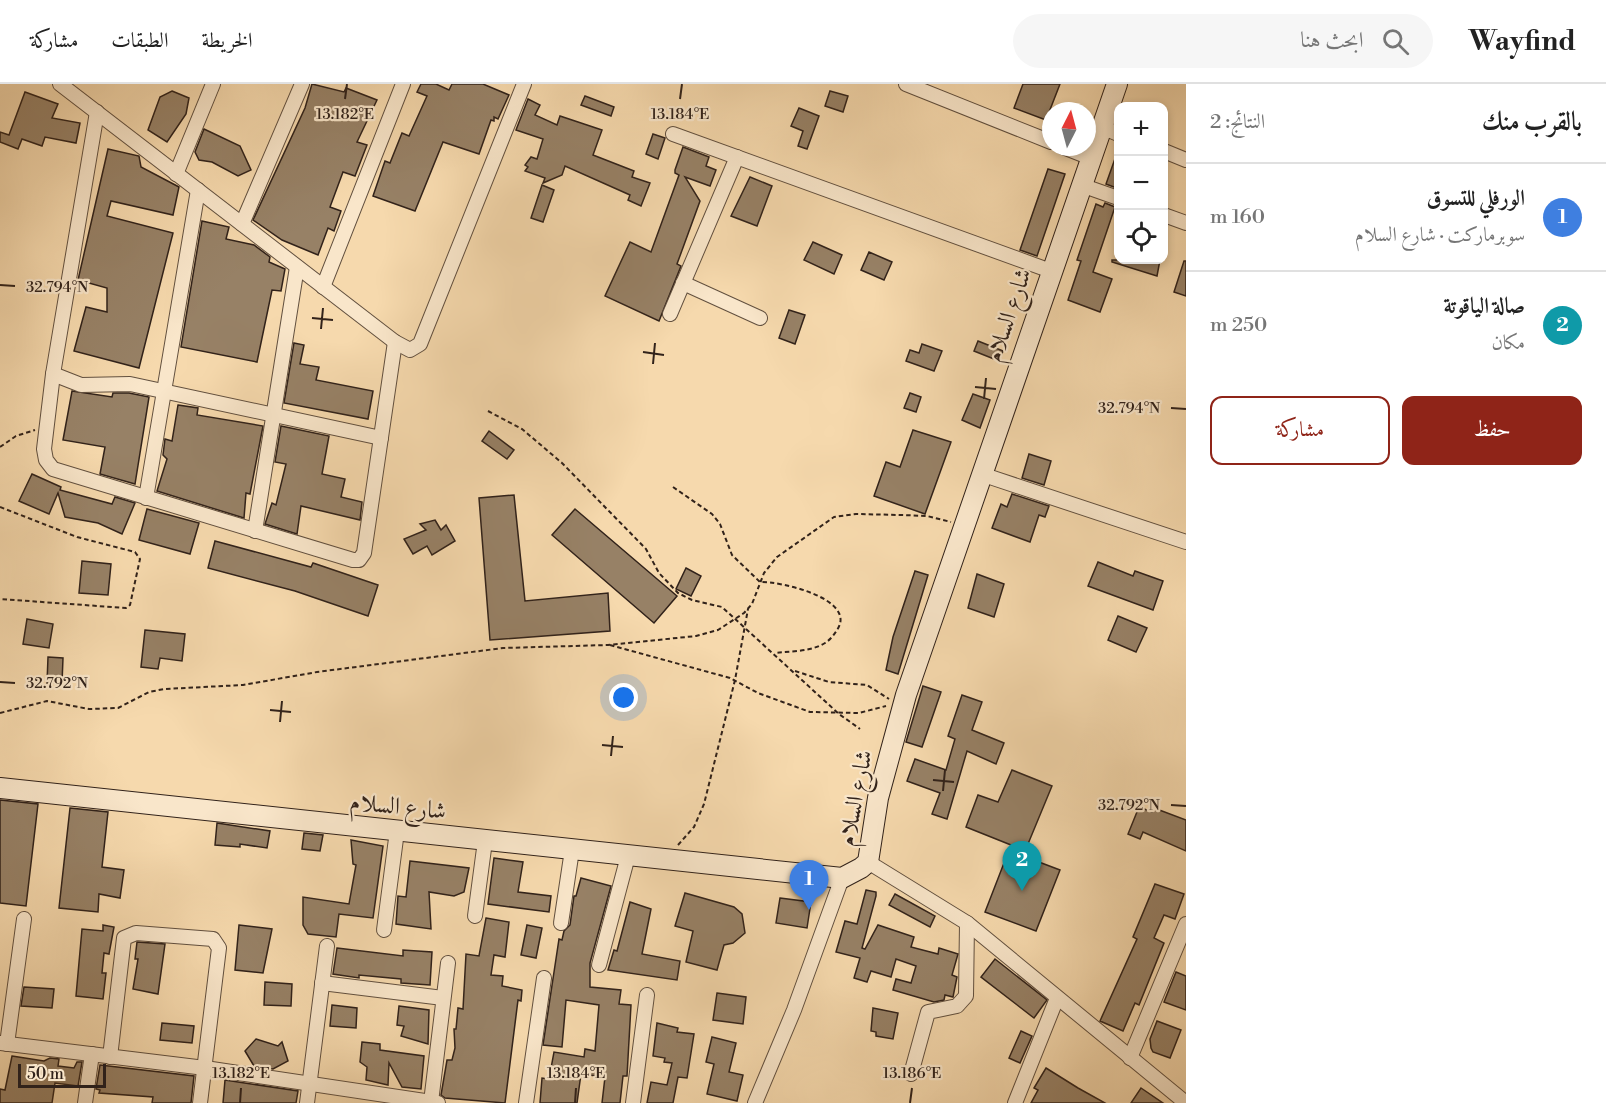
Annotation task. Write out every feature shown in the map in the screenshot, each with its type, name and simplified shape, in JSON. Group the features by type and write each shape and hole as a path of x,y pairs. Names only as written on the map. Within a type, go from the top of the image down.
{"main road":[{"name":"شارع السلام","path":"0,788 842,878 861,868 868,862 878,798 900,699 964,527 1081,185 1091,158 1110,131 1117,84"}],"street":[{"path":"60,84 395,342 410,350 420,344 522,85"},
{"path":"176,174 213,84"},
{"path":"242,224 302,84"},
{"path":"323,287 403,84"},
{"path":"906,84 1042,138"},
{"path":"97,112 53,374 46,430 44,454 53,469 353,560 361,558 395,342"},
{"path":"672,134 1050,271"},
{"path":"1168,153 1186,160"},
{"path":"1086,156 1091,158"},
{"path":"670,314 737,158"},
{"path":"1081,185 1114,196"},
{"path":"146,498 198,190"},
{"path":"1168,216 1186,223"},
{"path":"255,531 297,267"},
{"path":"683,283 760,318"},
{"path":"53,374 90,386 130,384 381,438"},
{"path":"981,474 1186,542"},
{"path":"384,930 397,831"},
{"path":"475,916 485,841"},
{"path":"561,923 572,850"},
{"path":"599,965 628,856"},
{"path":"868,862 967,923 1178,1100"},
{"path":"755,1103 794,1010 842,878"},
{"path":"24,919 4,1044 205,1068 415,1101 435,1102 448,963"},
{"path":"911,1074 928,1012 957,1006 966,996 967,923"},
{"path":"1130,1058 1186,924"},
{"path":"110,1057 124,938 136,933 213,939 219,948 200,1103"},
{"path":"307,1103 327,946"},
{"path":"526,1103 544,978"},
{"path":"322,983 443,998"},
{"path":"633,1103 646,995"},
{"path":"1015,1103 1057,998"},
{"path":"85,1103 92,1054"}],"path":[{"path":"488,411 522,429 562,463 646,549 659,573 678,593 692,600 722,607 839,714 860,729"},
{"path":"0,447 24,433 46,430"},
{"path":"673,487 712,514 720,524 732,555 760,582 786,584 821,597 836,607 841,616 840,627 826,643 809,649 774,653"},
{"path":"0,507 77,537 135,552 140,560 130,605 126,608 0,599"},
{"path":"658,859 682,841 701,812 735,680 748,609 760,582 777,557 818,526 841,515 927,516 964,527"},
{"path":"0,713 46,701 108,710 127,706 149,692 164,689 243,685 309,673 523,646 608,645 696,636 718,630 748,609"},
{"path":"608,645 687,664 735,680 744,687 798,709 839,714 871,711 900,699"},
{"path":"793,670 829,682 867,685 900,699"}],"building":[{"path":"312,84 344,92 346,88 377,100 357,142 367,145 355,176 343,172 330,207 341,211 334,231 328,228 318,255 282,240 253,220 305,108"},
{"path":"421,84 436,84 449,90 452,84 483,84 509,95 498,119 494,117 494,121 491,120 479,154 443,142 415,211 373,196 385,161 390,163 402,133 409,136 427,96 417,92"},
{"path":"1023,84 1060,84 1053,102 1042,102 1042,118 1014,108"},
{"path":"172,91 189,98 186,114 167,142 148,130 160,97"},
{"path":"830,91 848,96 843,112 825,106"},
{"path":"25,92 58,104 52,118 80,123 76,143 45,137 42,146 22,139 18,149 0,142 0,132 9,135"},
{"path":"585,96 614,107 611,116 581,105"},
{"path":"528,99 540,105 535,115 557,125 560,116 602,130 593,155 634,171 632,177 650,183 641,206 628,200 630,195 565,166 562,175 543,183 545,178 525,171 528,167 525,165 531,157 537,159 543,139 516,130"},
{"path":"799,108 819,116 807,149 798,146 803,131 791,126"},
{"path":"204,129 240,146 251,170 238,176 212,162 199,160 195,152"},
{"path":"653,134 665,138 658,159 646,154"},
{"path":"683,147 709,157 706,166 716,170 710,186 685,177 700,201 677,264 681,266 659,321 605,296 630,242 651,252 679,175 675,173 675,170"},
{"path":"108,149 139,156 141,167 179,187 173,215 111,201 107,216 173,233 139,368 74,351 86,307 107,312 107,288 78,280"},
{"path":"1114,161 1114,187 1106,184"},
{"path":"1048,169 1065,174 1037,256 1020,250"},
{"path":"750,177 772,186 757,226 731,216"},
{"path":"542,185 554,190 543,222 531,218"},
{"path":"1105,203 1114,207 1114,210 1093,272 1112,279 1100,312 1068,300 1081,261 1077,260 1096,204 1103,207"},
{"path":"202,221 229,227 226,239 254,245 270,257 269,262 285,269 281,291 272,290 257,362 181,347"},
{"path":"813,242 842,255 834,274 804,260"},
{"path":"869,252 892,262 884,280 861,270"},
{"path":"1184,261 1186,261 1186,296 1174,292"},
{"path":"1118,264 1159,264 1157,276"},
{"path":"789,310 805,315 795,344 779,338"},
{"path":"978,341 1003,351 999,361 974,351"},
{"path":"294,343 304,345 300,364 319,367 316,380 373,391 368,419 284,403"},
{"path":"922,344 942,351 934,371 906,361 910,350 919,353"},
{"path":"72,391 112,397 113,393 129,393 149,397 135,484 100,474 105,447 63,440"},
{"path":"910,393 921,397 916,412 904,408"},
{"path":"973,394 990,400 980,428 962,420"},
{"path":"178,405 198,408 197,415 263,426 250,494 246,493 244,518 157,491 167,459 163,455 165,439 172,441"},
{"path":"281,426 329,436 322,474 345,479 341,497 362,502 360,520 301,506 297,534 265,524 272,503 276,505 286,464 275,462"},
{"path":"913,430 951,442 925,514 874,496 886,462 900,467"},
{"path":"489,431 514,450 507,459 482,441"},
{"path":"1029,454 1051,461 1044,485 1022,478"},
{"path":"32,474 61,487 60,490 112,504 115,497 135,503 122,534 98,523 65,517 58,493 49,514 19,501"},
{"path":"1012,494 1049,506 1045,517 1039,515 1030,542 992,528 1001,504 1007,507"},
{"path":"514,495 525,601 608,593 610,631 490,640 479,498"},
{"path":"147,509 199,523 190,554 139,540"},
{"path":"575,509 677,596 654,623 552,535"},
{"path":"435,520 441,530 446,525 455,541 432,555 427,546 413,554 404,539 426,530 420,524"},
{"path":"215,541 311,567 313,563 378,585 368,616 295,591 208,568"},
{"path":"82,561 111,564 108,595 79,593"},
{"path":"1098,562 1133,576 1135,571 1163,581 1153,610 1088,586"},
{"path":"686,568 701,576 691,596 676,589"},
{"path":"915,571 928,575 898,674 886,670 893,637"},
{"path":"977,574 1004,584 994,617 968,608"},
{"path":"1118,616 1147,628 1136,652 1108,640"},
{"path":"27,619 53,624 49,648 23,644"},
{"path":"145,630 185,634 182,661 160,658 158,669 141,667"},
{"path":"48,657 63,658 62,683 47,683"},
{"path":"923,686 941,692 922,747 906,742"},
{"path":"962,695 982,702 972,730 1004,743 996,764 967,751 947,819 932,814 940,793 907,781 915,759 946,770 955,739 948,736"},
{"path":"1012,770 1052,786 1023,856 1060,870 1036,931 985,912 1011,845 966,827 978,795 998,802"},
{"path":"0,800 38,804 26,906 0,903"},
{"path":"1139,807 1152,812 1154,808 1186,820 1186,851 1143,832 1140,839 1128,834"},
{"path":"70,808 108,812 102,867 124,870 120,898 99,894 98,912 59,908"},
{"path":"217,823 270,831 267,848 240,844 240,847 215,845"},
{"path":"304,833 323,835 320,851 302,849"},
{"path":"351,840 383,846 373,918 339,914 336,937 308,934 303,925 303,897 349,904 356,865 353,864"},
{"path":"494,858 523,862 518,892 551,896 549,912 488,904"},
{"path":"410,861 469,868 464,892 454,896 429,892 431,929 396,924 398,896 406,897"},
{"path":"581,878 611,886 590,963 590,987 621,990 619,1004 631,1005 627,1076 623,1076 620,1103 602,1103 605,1077 581,1074 577,1103 540,1103 542,1078 549,1079 554,1052 584,1057 585,1049 595,1051 599,1005 566,1000 562,1047 543,1045 559,939 562,940 564,931 570,925 574,896 576,896"},
{"path":"1155,884 1184,894 1175,919 1164,915 1154,938 1164,943 1139,1005 1135,1003 1123,1031 1100,1021 1137,939 1133,937"},
{"path":"866,890 876,892 876,896 862,948 865,949 878,925 914,937 911,947 938,954 939,948 958,954 952,975 957,977 953,997 945,995 944,1000 934,1002 893,990 896,979 911,983 916,966 896,959 891,977 871,971 867,982 854,978 860,958 836,952 845,921 857,924"},
{"path":"685,893 734,907 742,914 745,933 733,943 724,945 717,970 686,962 693,931 675,926"},
{"path":"895,894 935,916 930,927 889,905"},
{"path":"780,898 811,902 807,928 776,923"},
{"path":"630,902 651,909 642,954 680,961 677,980 608,970 614,950 617,951"},
{"path":"486,918 509,922 505,957 494,955 491,975 503,976 502,986 522,990 521,1001 518,1000 505,1103 445,1098 441,1095 447,1060 452,1060 455,1048 454,1029 456,1029 458,1008 463,1009 466,954 479,956"},
{"path":"103,925 114,927 109,954 104,953 102,973 106,973 103,999 76,996 82,929 103,931"},
{"path":"239,925 272,929 263,973 235,970"},
{"path":"527,925 542,928 536,958 521,955"},
{"path":"137,942 165,944 158,994 133,989 138,959 135,959"},
{"path":"337,948 403,956 403,950 432,952 430,985 401,983 401,979 359,975 359,978 333,974"},
{"path":"995,959 1047,1000 1034,1018 981,977"},
{"path":"1176,972 1186,976 1186,1010 1164,1002"},
{"path":"265,982 292,984 291,1006 264,1005"},
{"path":"24,987 54,989 52,1008 21,1006"},
{"path":"717,993 746,997 743,1024 713,1020"},
{"path":"332,1005 357,1008 356,1028 330,1026"},
{"path":"399,1006 429,1010 428,1044 401,1036 404,1026 397,1025"},
{"path":"873,1008 898,1013 893,1039 876,1036 876,1032 871,1031"},
{"path":"1157,1021 1181,1030 1170,1058 1153,1052 1151,1048 1150,1039"},
{"path":"162,1023 194,1026 192,1043 160,1040"},
{"path":"657,1023 678,1028 677,1032 694,1034 687,1078 678,1077 673,1103 647,1103 651,1082 667,1085 672,1063 664,1062 665,1058 653,1056"},
{"path":"1021,1031 1032,1036 1020,1063 1009,1058"},
{"path":"712,1037 736,1043 729,1072 743,1075 737,1101 707,1094 714,1064 706,1062"},
{"path":"256,1039 278,1046 282,1042 288,1061 273,1069 254,1066 245,1051"},
{"path":"362,1042 380,1044 380,1050 424,1056 421,1089 402,1087 389,1063 388,1085 366,1080 367,1067 360,1062"},
{"path":"12,1056 44,1061 50,1058 59,1059 58,1066 74,1068 77,1062 82,1062 78,1086 55,1083 52,1103 0,1103 0,1089 5,1090"},
{"path":"100,1065 194,1076 191,1103 152,1103 153,1097 99,1093 100,1090 96,1089"},
{"path":"1046,1068 1105,1103 1031,1103 1038,1090 1034,1088"},
{"path":"225,1080 298,1091 296,1103 223,1103"},
{"path":"1141,1088 1163,1103 1131,1103"}],"place":[{"name":"صالة الياقوتة","path":"1022,891"},
{"name":"الورفلي للتسوق","path":"809,910"}]}
